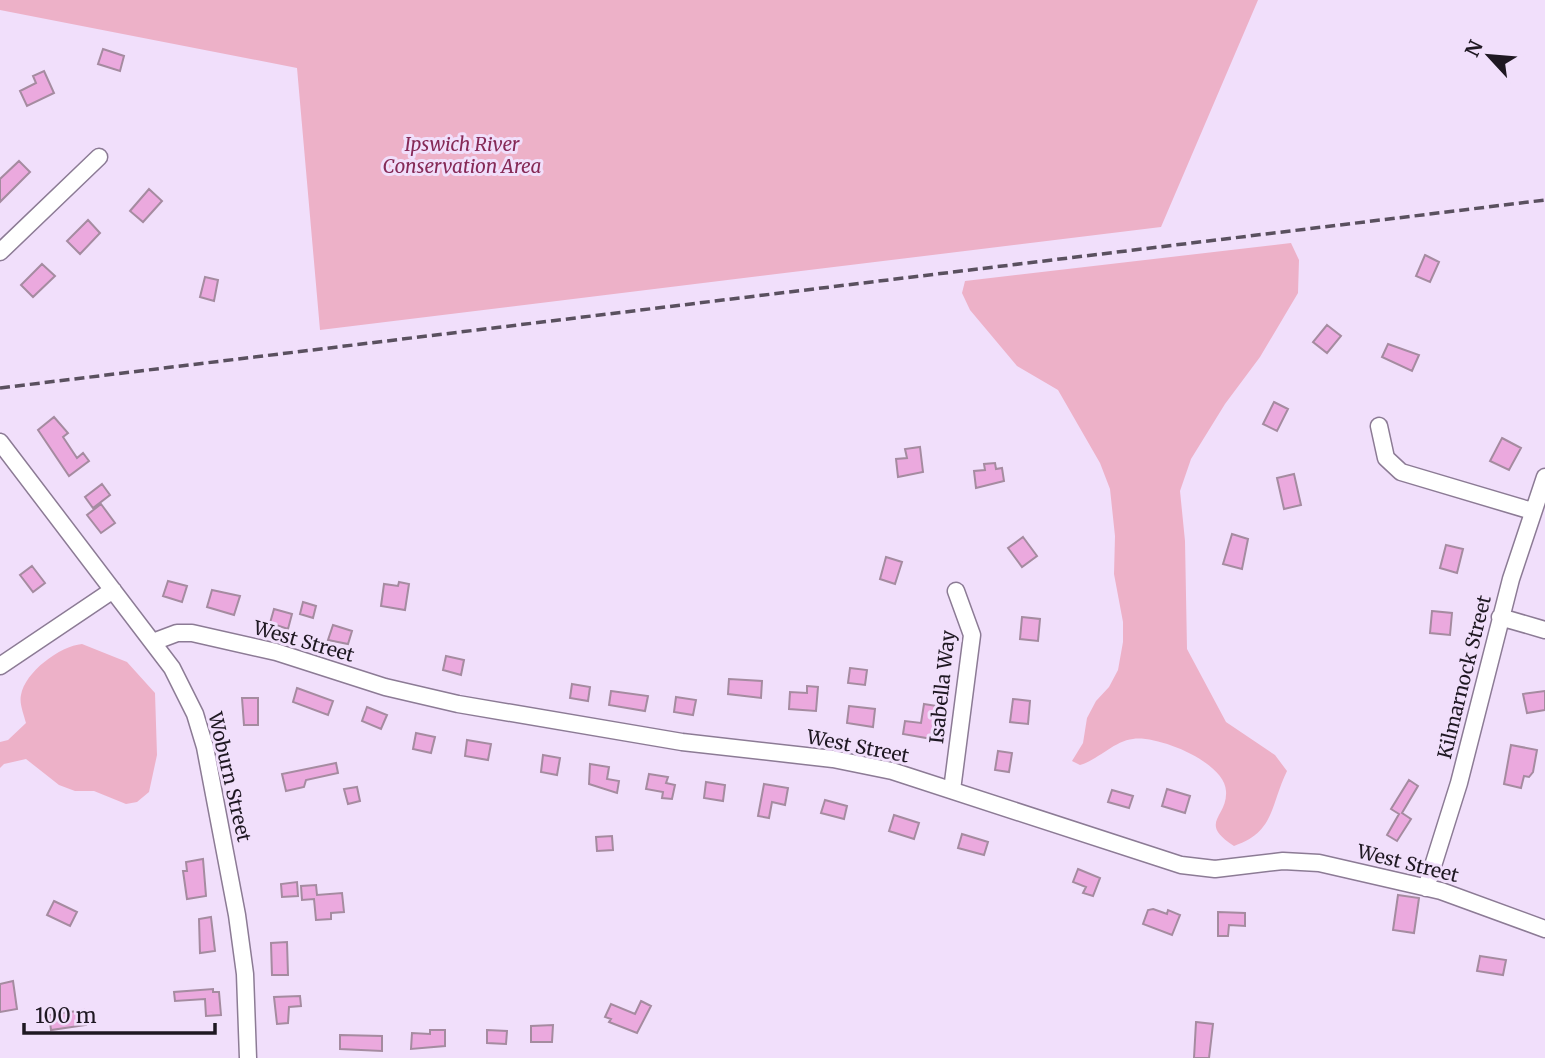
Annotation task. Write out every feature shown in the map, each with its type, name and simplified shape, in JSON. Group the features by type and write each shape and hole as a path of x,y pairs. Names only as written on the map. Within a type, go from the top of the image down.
{"street":[{"path":"0,252 99,156"},
{"path":"1379,426 1387,458 1401,472 1532,510"},
{"name":"Woburn Street","path":"0,442 153,642 185,690 205,747 242,948 248,1058"},
{"name":"Kilmarnock Street","path":"1426,888 1460,783 1500,617 1532,510 1545,477"},
{"path":"0,666 113,590"},
{"name":"Isabella Way","path":"952,790 972,635 956,591"},
{"path":"1500,617 1545,631"},
{"name":"West Street","path":"153,642 177,633 192,634 276,652 422,697 682,742 833,759 892,771 1181,865 1215,869 1304,861 1448,893 1545,929"}],"green space":[{"name":"Ipswich River Conservation Area","path":"0,0 1258,0 1161,227 320,330 297,68 0,10"},
{"path":"1291,243 1299,260 1298,293 1260,357 1225,404 1191,459 1180,491 1185,541 1187,649 1226,722 1275,755 1287,771 1264,825 1247,840 1234,846 1217,831 1216,825 1225,800 1223,780 1214,770 1188,753 1158,741 1133,739 1119,743 1080,765 1072,761 1083,743 1087,718 1118,670 1123,642 1123,622 1114,574 1115,536 1110,489 1100,463 1058,390 1017,366 970,310 962,293 965,281"},
{"path":"82,644 127,662 155,693 157,755 149,792 137,802 126,804 94,791 75,791 59,785 26,759 4,764 0,768 0,742 8,740 26,723 21,698 29,678 54,655"}],"building":[{"path":"103,49 124,56 120,71 98,64"},
{"path":"44,71 54,93 27,106 20,91 36,83 33,76"},
{"path":"19,161 30,172 0,202 0,179"},
{"path":"149,189 162,201 143,222 130,211"},
{"path":"88,220 100,233 80,254 67,241"},
{"path":"1425,255 1439,262 1430,282 1416,276"},
{"path":"42,264 55,276 33,297 21,285"},
{"path":"205,277 218,280 214,301 200,297"},
{"path":"1327,325 1341,336 1327,353 1313,342"},
{"path":"1388,344 1419,355 1412,371 1382,357"},
{"path":"1274,402 1288,409 1277,431 1263,424"},
{"path":"54,417 68,433 63,437 77,458 83,453 89,461 69,476 38,430"},
{"path":"1502,438 1521,448 1509,470 1490,461"},
{"path":"920,447 923,472 898,477 896,459 907,458 905,449"},
{"path":"995,463 996,469 1002,468 1004,481 976,488 974,471 985,470 984,464"},
{"path":"1294,474 1301,505 1284,509 1277,478"},
{"path":"102,484 110,495 93,508 85,497"},
{"path":"101,504 115,523 101,533 87,515"},
{"path":"1232,534 1248,539 1242,569 1223,564"},
{"path":"1023,537 1037,556 1022,567 1008,548"},
{"path":"1446,545 1463,549 1457,573 1440,568"},
{"path":"886,557 902,562 895,584 880,579"},
{"path":"32,566 45,583 33,592 20,575"},
{"path":"168,581 187,586 182,602 163,596"},
{"path":"399,582 409,584 405,610 381,606 384,584 398,586"},
{"path":"212,590 240,596 234,615 207,607"},
{"path":"303,602 316,606 313,618 300,614"},
{"path":"274,609 292,614 288,629 270,623"},
{"path":"1432,611 1452,613 1450,635 1430,633"},
{"path":"1022,617 1040,619 1038,641 1020,639"},
{"path":"333,625 352,631 348,644 328,640"},
{"path":"446,656 464,660 461,675 443,670"},
{"path":"850,668 867,670 865,685 848,683"},
{"path":"729,679 762,681 761,698 728,694"},
{"path":"572,684 590,687 588,701 570,698"},
{"path":"807,686 818,687 816,711 789,709 790,692 807,693"},
{"path":"297,688 333,701 328,715 293,702"},
{"path":"611,691 648,696 645,711 609,705"},
{"path":"1545,691 1545,710 1527,713 1523,694"},
{"path":"676,697 696,700 693,715 674,712"},
{"path":"242,698 258,698 258,725 244,725"},
{"path":"1013,699 1030,701 1028,724 1010,722"},
{"path":"924,704 937,706 932,739 903,734 905,721 921,723"},
{"path":"849,706 875,709 873,727 847,723"},
{"path":"367,707 387,715 381,729 362,721"},
{"path":"416,733 435,737 431,753 413,749"},
{"path":"467,740 491,744 488,760 465,756"},
{"path":"1511,745 1537,750 1533,772 1529,777 1524,776 1521,788 1504,784"},
{"path":"998,751 1012,753 1009,772 995,770"},
{"path":"543,755 560,758 557,775 541,772"},
{"path":"336,763 338,773 306,780 304,787 286,791 282,774"},
{"path":"590,764 609,767 607,779 619,781 617,793 589,784"},
{"path":"649,774 668,777 666,783 675,785 672,799 662,798 663,792 646,789"},
{"path":"1409,780 1418,786 1402,813 1411,819 1397,841 1387,835 1399,814 1391,809"},
{"path":"706,782 725,785 723,801 704,798"},
{"path":"764,784 788,788 785,805 772,802 769,818 758,816"},
{"path":"357,787 360,801 348,804 344,789"},
{"path":"1167,789 1190,796 1185,813 1162,806"},
{"path":"1112,790 1133,796 1129,808 1108,802"},
{"path":"825,800 847,806 844,819 821,813"},
{"path":"894,815 919,823 914,839 889,831"},
{"path":"962,834 988,842 984,855 958,848"},
{"path":"612,836 613,850 597,851 596,837"},
{"path":"203,859 206,896 187,899 183,871 187,871 186,862"},
{"path":"1078,869 1100,878 1093,896 1083,893 1086,887 1073,882"},
{"path":"297,882 298,896 282,897 281,884"},
{"path":"316,885 317,895 342,893 344,912 331,913 331,919 316,920 314,899 302,900 301,886"},
{"path":"1398,895 1419,898 1414,933 1393,930"},
{"path":"54,901 77,912 70,926 47,915"},
{"path":"1148,910 1167,914 1168,910 1180,915 1172,935 1143,924"},
{"path":"1218,912 1245,913 1245,926 1229,925 1228,936 1218,936"},
{"path":"211,917 215,951 200,953 199,919"},
{"path":"287,942 288,975 272,975 271,943"},
{"path":"1480,956 1506,960 1503,975 1477,971"},
{"path":"13,981 17,1009 0,1012 0,984"},
{"path":"213,989 213,992 219,992 221,1015 206,1016 205,999 175,1001 174,992"},
{"path":"300,996 301,1006 289,1007 288,1023 277,1024 274,997"},
{"path":"641,1001 651,1006 637,1033 609,1022 611,1019 605,1017 611,1004 635,1014"},
{"path":"84,1010 86,1025 51,1030 49,1015"},
{"path":"1196,1022 1213,1024 1209,1058 1194,1058"},
{"path":"553,1025 552,1042 531,1042 531,1026"},
{"path":"430,1030 445,1030 445,1046 411,1049 412,1033 430,1034"},
{"path":"487,1030 507,1031 506,1044 487,1043"},
{"path":"340,1035 382,1036 382,1051 340,1049"}],"railway":[{"path":"0,388 1545,200"}]}
